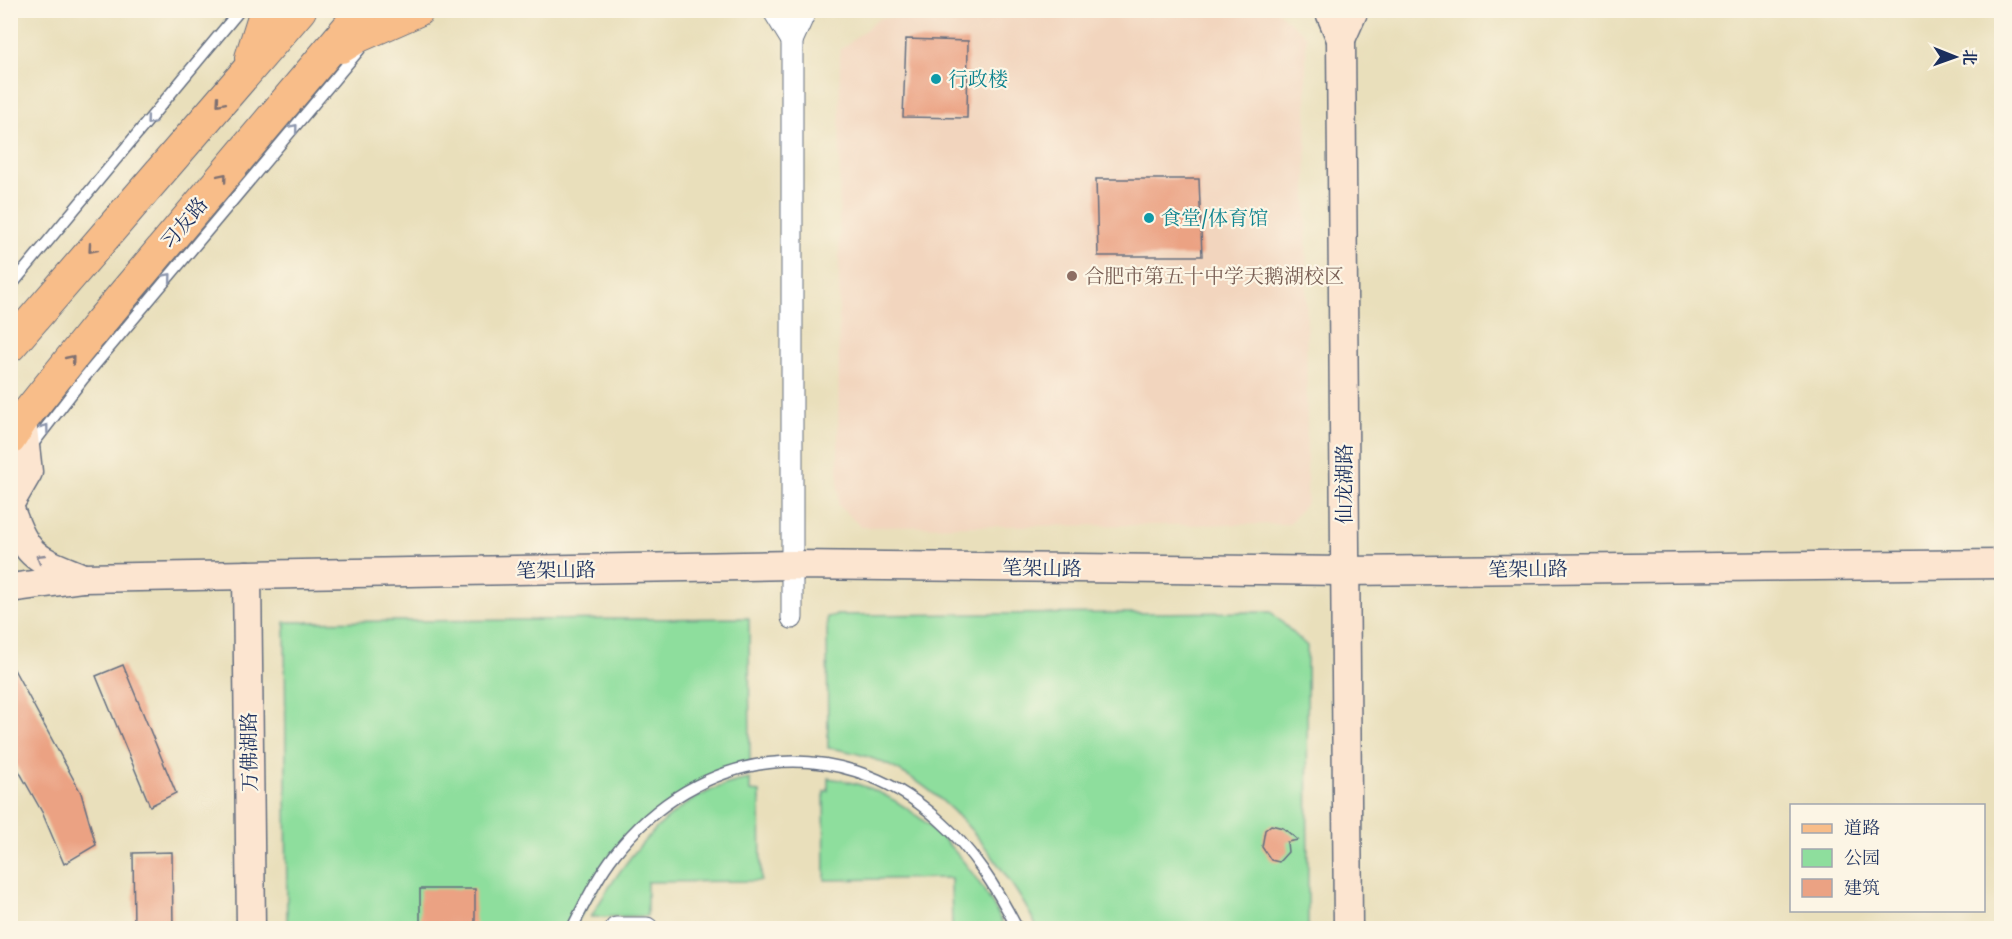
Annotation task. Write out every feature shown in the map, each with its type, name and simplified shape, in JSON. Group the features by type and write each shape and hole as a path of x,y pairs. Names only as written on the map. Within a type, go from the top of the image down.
{"main road":[{"path":"243,75 259,41 266,10"},
{"path":"10,346 300,10"},
{"path":"384,14 418,10"},
{"name":"习友路","path":"18,445 98,325 320,61 384,14"}],"street":[{"path":"773,10 792,41"},
{"path":"792,618 792,41 806,10"},
{"path":"1329,10 1341,39"},
{"path":"1341,39 1354,10"},
{"name":"仙龙湖路","path":"1341,39 1348,928"},
{"path":"10,503 28,472 18,445"},
{"path":"10,509 20,538 33,556 83,578"},
{"name":"笔架山路","path":"10,588 83,578 793,565 1344,571 2001,564"},
{"name":"万佛湖路","path":"247,575 251,928"},
{"path":"616,928 647,928"}],"lane":[{"path":"10,287 240,10"},
{"path":"18,445 83,379 364,44 384,14"},
{"path":"572,928 596,880 615,854 663,806 692,787 738,767 793,762 838,765 860,771 896,788 937,818 981,865 994,884 1017,928"}],"shaded area":[{"name":"合肥市第五十中学天鹅湖校区","path":"1276,10 1306,36 1307,502 1289,524 861,527 838,505 840,50 880,18"}],"green space":[{"path":"1271,612 1307,646 1308,928 1037,928 1021,898 986,847 949,807 906,774 882,762 856,753 828,748 827,617 836,615"},
{"path":"749,618 750,765 691,787 631,835 573,928 287,928 285,622"},
{"path":"828,778 858,784 885,796 911,811 934,830 975,877 1005,928 952,928 951,878 825,880 824,791 828,791"},
{"path":"750,779 750,791 760,792 761,881 647,882 647,916 591,917 637,849 676,811 698,797 723,786"}],"building":[{"name":"行政楼","path":"906,39 968,41 967,118 903,117"},
{"name":"食堂/体育馆","path":"1096,179 1199,179 1202,256 1098,256"},
{"path":"10,662 81,793 96,845 64,864 42,812 10,755"},
{"path":"123,665 176,793 150,806 96,676"},
{"path":"1271,825 1283,828 1298,840 1287,842 1288,852 1279,862 1271,860 1262,847 1265,830"},
{"path":"172,852 173,928 134,928 133,853"},
{"path":"420,889 475,889 475,928 420,928"}],"place":[{"name":"行政楼","path":"936,79"},
{"name":"食堂/体育馆","path":"1149,218"},
{"name":"合肥市第五十中学天鹅湖校区","path":"1072,276"}]}
